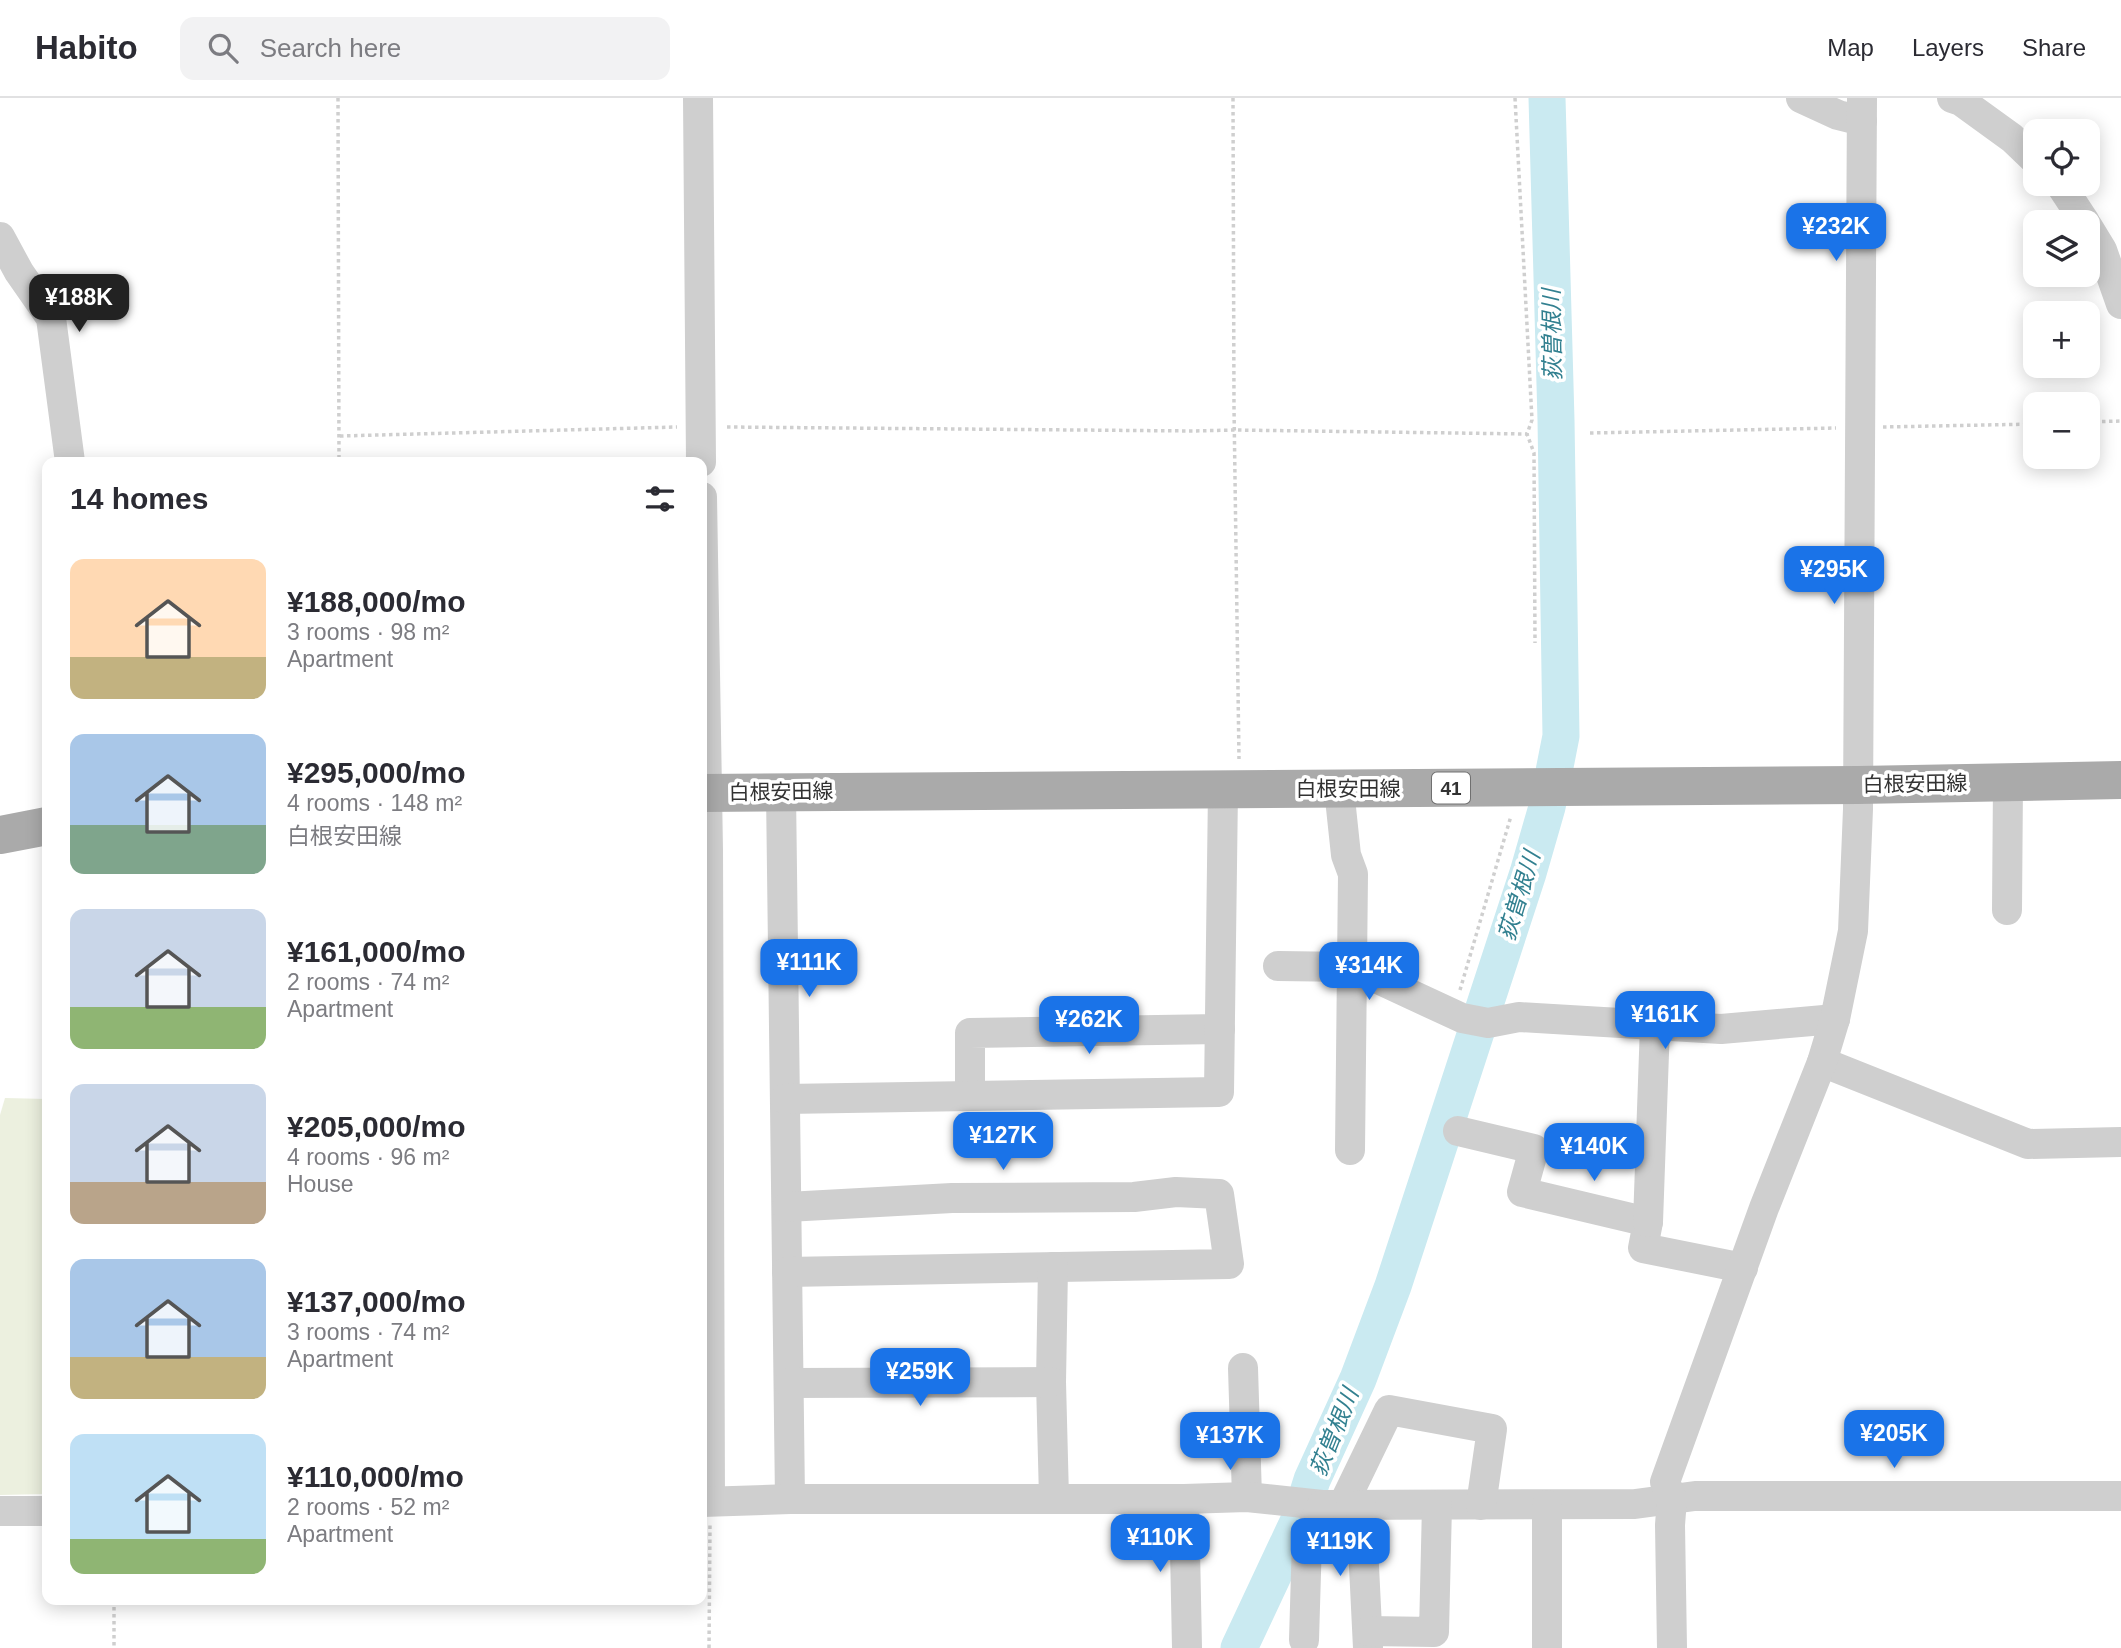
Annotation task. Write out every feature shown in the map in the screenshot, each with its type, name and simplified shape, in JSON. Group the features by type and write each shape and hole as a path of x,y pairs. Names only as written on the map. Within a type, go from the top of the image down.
{"main road":[{"name":"白根安田線","path":"707,791 1232,790 2121,780"},
{"path":"0,835 42,828"}],"street":[{"path":"698,98 701,457"},
{"path":"1672,1648 1672,1499 1665,1482 1822,1062 1835,1019 1853,931 1858,785 1862,109 1838,115 1801,98"},
{"path":"1960,99 2023,149"},
{"path":"0,237 19,272 51,318 69,457"},
{"path":"2100,247 2121,304"},
{"path":"2007,910 2008,782"},
{"path":"1339,789 1346,855 1353,874 1350,1150"},
{"path":"785,1099 1219,1093 1232,790"},
{"path":"781,792 790,1499"},
{"path":"1278,966 1352,967 1468,1018 1519,1017 1721,1029 1835,1019"},
{"path":"1655,1025 1648,1222 1643,1248 1743,1268"},
{"path":"970,1096 970,1033 1220,1029"},
{"path":"1822,1062 2028,1144 2121,1142"},
{"path":"1458,1131 1534,1149 1522,1192 1648,1222"},
{"path":"787,1207 952,1198 1134,1197 1176,1192 1219,1194 1229,1265 787,1272"},
{"path":"1053,1268 1051,1382 1054,1498"},
{"path":"1243,1368 1247,1497"},
{"path":"789,1383 1051,1382"},
{"path":"1304,1640 1307,1539 1342,1505 1389,1410 1492,1429 1481,1505"},
{"path":"707,1502 790,1499 1247,1497 1342,1505 1547,1505 1635,1504 1695,1496 2121,1496"},
{"path":"1184,1499 1187,1648"},
{"path":"1342,1505 1368,1639 1434,1632 1437,1505"},
{"path":"1547,1505 1547,1648"},
{"path":"0,1511 42,1511"}],"path":[{"path":"338,98 339,457"},
{"path":"1232,790 1235,430 1233,98"},
{"path":"1515,98 1532,420 1527,434 1534,453 1535,643"},
{"path":"2100,422 2121,421"},
{"path":"1590,433 2023,424"},
{"path":"340,436 700,427 1527,434"},
{"path":"1468,1018 1519,787"},
{"path":"707,1551 709,1648"},
{"path":"114,1605 114,1648"}],"green space":[{"path":"5,1098 42,1099 42,1494 0,1495 0,1115"}],"waterway":[{"name":"荻曽根川","path":"1239,1648 1300,1518 1312,1480 1358,1379 1393,1286 1528,873 1547,807 1561,736 1547,98"}]}
